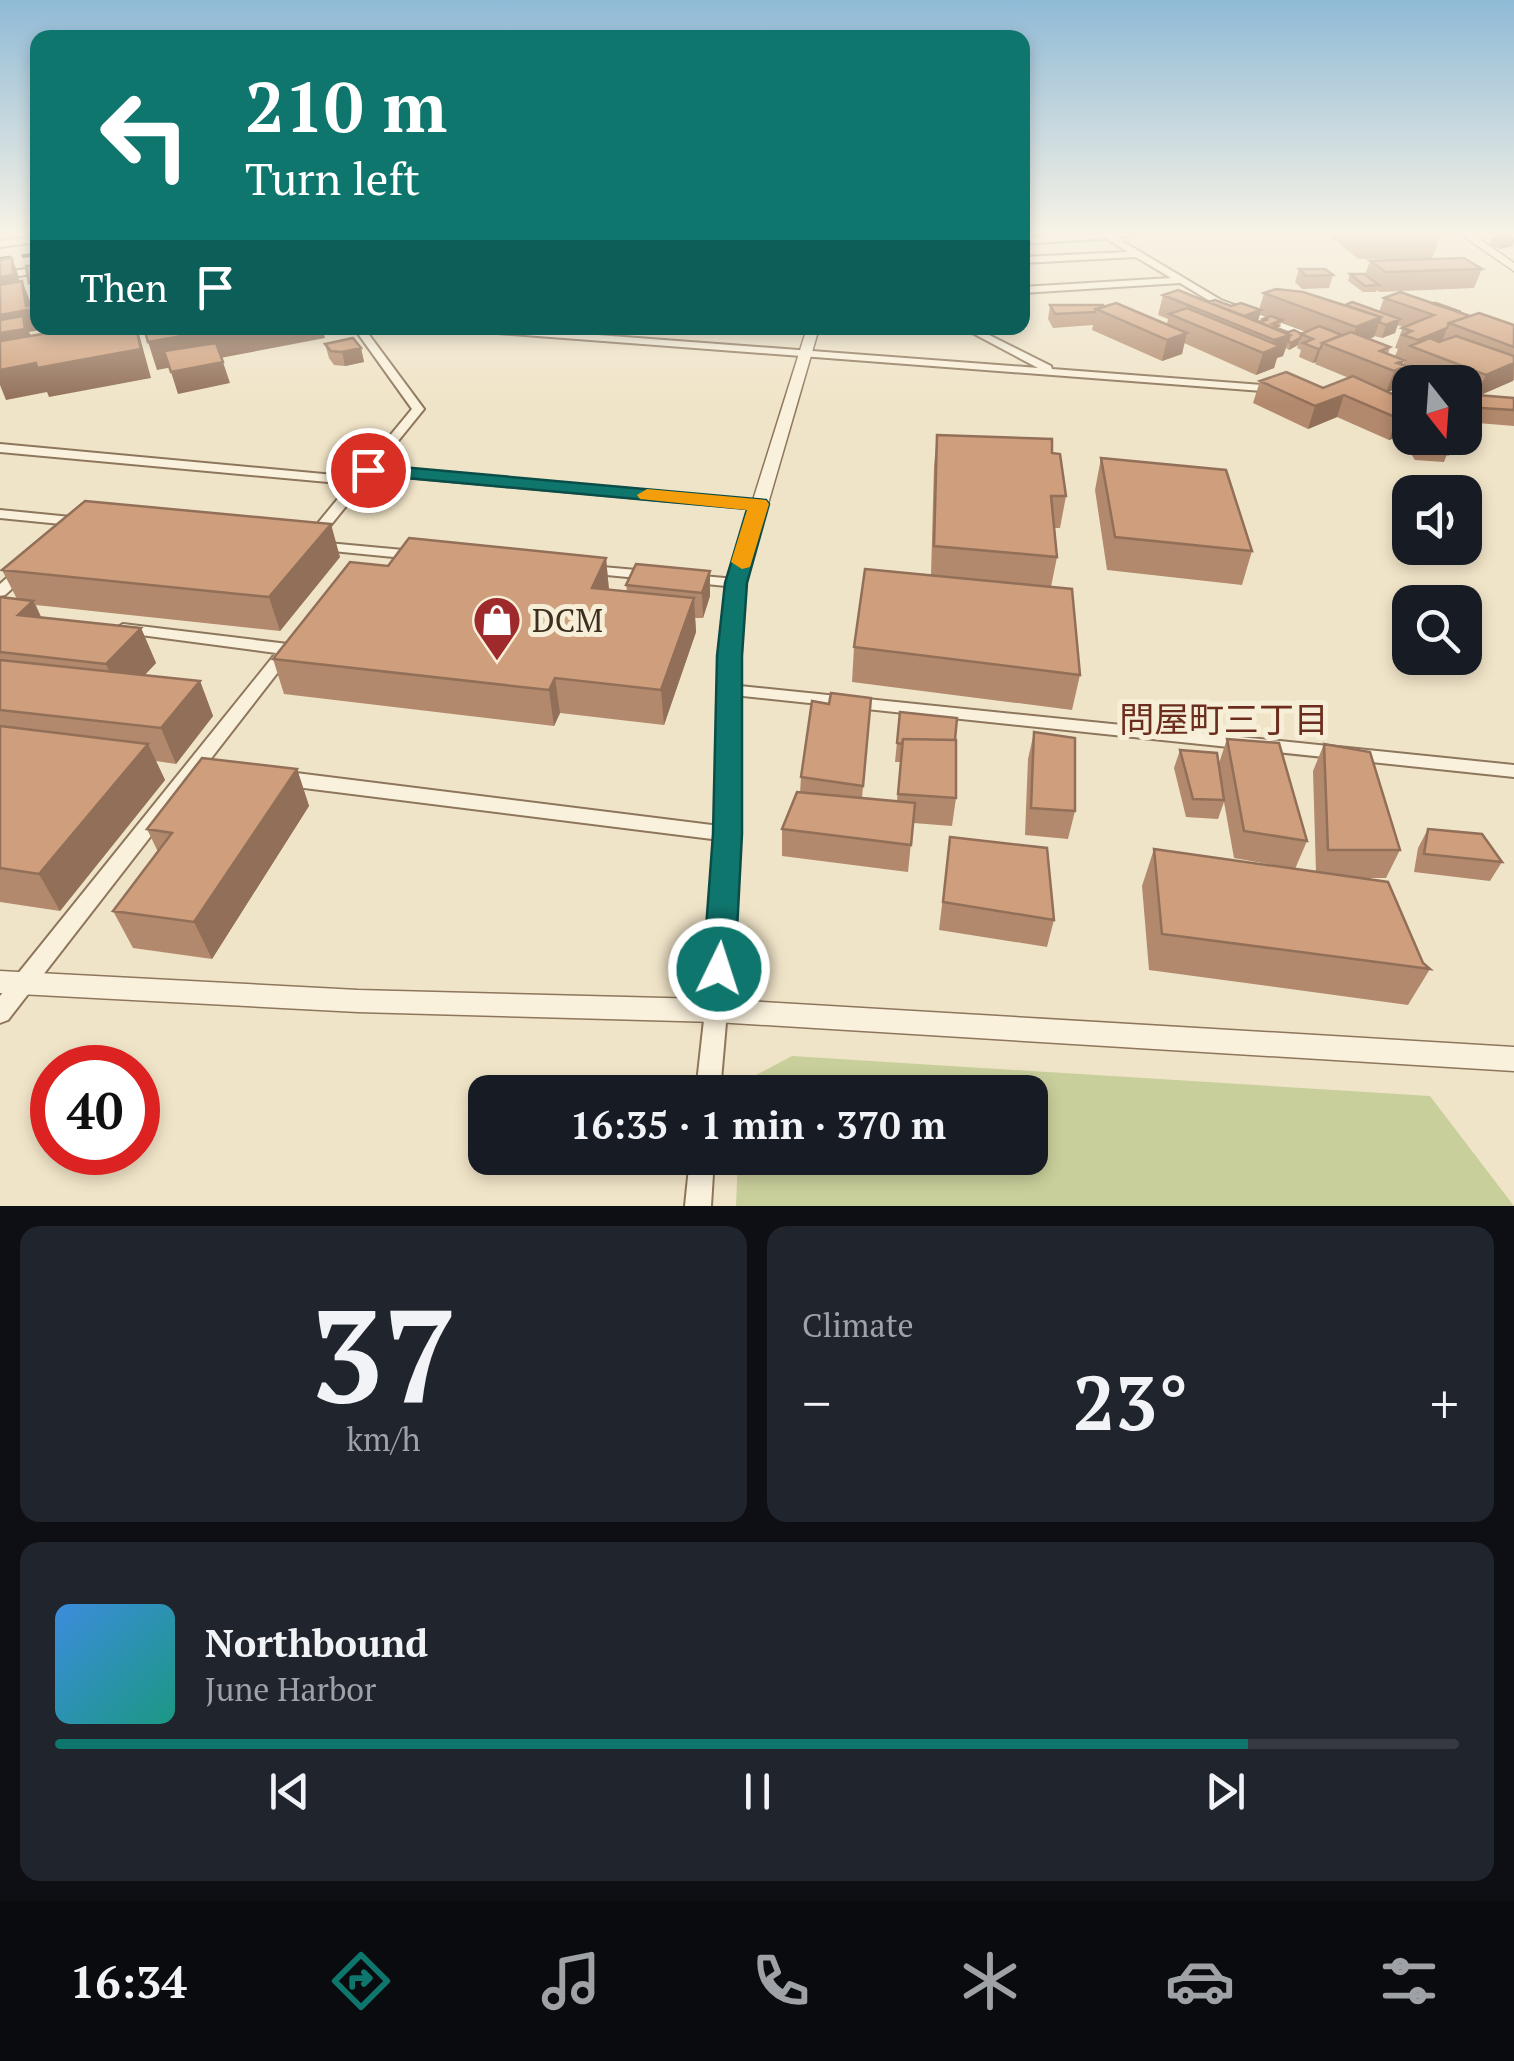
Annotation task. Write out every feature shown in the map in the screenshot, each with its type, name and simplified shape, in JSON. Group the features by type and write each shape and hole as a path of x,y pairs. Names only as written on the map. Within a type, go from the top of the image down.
{"street":[{"path":"1199,290 1218,302 1339,346"},
{"path":"325,523 418,409 364,335"},
{"path":"572,335 1292,390"},
{"path":"715,335 715,345"},
{"path":"710,1075 728,834 736,583 811,335"},
{"path":"982,335 1055,372"},
{"path":"1375,360 1392,367"},
{"path":"1370,396 1392,398"},
{"path":"0,448 759,504"},
{"path":"0,514 99,524"},
{"path":"66,534 80,522"},
{"path":"309,545 361,558 425,556"},
{"path":"0,592 40,557"},
{"path":"582,569 661,576"},
{"path":"681,578 736,583"},
{"path":"0,1012 12,983 204,768 294,642 96,626"},
{"path":"730,690 1514,771"},
{"path":"252,775 728,834"},
{"path":"12,983 358,1001 716,1011 1514,1059"},
{"path":"698,1206 701,1175"}],"green space":[{"path":"792,1056 1430,1096 1514,1206 736,1206 737,1175 1048,1175 1048,1075 756,1075"}],"building":[{"path":"0,290 23,290 30,309 0,315"},
{"path":"1179,290 1290,335 1274,340 1163,295"},
{"path":"1303,292 1381,317 1356,327 1264,293"},
{"path":"1400,292 1470,316 1418,340 1403,335 1412,331 1402,328 1434,315 1384,298"},
{"path":"1215,300 1261,310 1244,316 1208,302"},
{"path":"1352,302 1400,319 1386,325 1379,322 1381,317 1345,305"},
{"path":"1116,303 1187,333 1167,340 1096,309"},
{"path":"1050,305 1104,307 1095,312 1055,314"},
{"path":"1187,308 1280,346 1263,353 1169,314"},
{"path":"1479,313 1514,325 1514,347 1449,323"},
{"path":"23,316 25,329 0,333 0,320"},
{"path":"1271,316 1282,320 1272,324 1278,326 1259,322 1266,320 1263,319"},
{"path":"1319,326 1342,335 1322,343 1318,349 1303,343 1313,339 1301,334"},
{"path":"1294,330 1302,334 1291,343 1286,333"},
{"path":"1351,332 1390,347 1380,351 1404,360 1397,363 1403,365 1392,365 1392,370 1322,343"},
{"path":"36,335 138,335 141,349 37,368 36,363 0,370 0,341"},
{"path":"146,335 188,335 148,342"},
{"path":"1456,336 1514,356 1514,363 1486,375 1482,373 1482,365 1460,365 1410,346 1430,338 1439,342"},
{"path":"353,338 361,348 331,351 325,344"},
{"path":"216,343 223,362 171,372 164,351"},
{"path":"1286,372 1323,388 1353,376 1392,394 1392,416 1344,395 1315,406 1260,381"},
{"path":"1482,395 1514,398 1514,410 1482,408"},
{"path":"937,435 1052,439 1052,453 1060,454 1066,496 1051,496 1057,557 934,546"},
{"path":"1101,458 1226,470 1252,551 1115,537"},
{"path":"85,501 331,524 269,597 2,570"},
{"name":"DCM","path":"409,538 606,558 592,588 694,598 661,690 555,678 549,690 273,659 350,562 388,566"},
{"path":"636,564 710,571 702,593 626,585"},
{"path":"865,569 1072,589 1080,675 854,647"},
{"path":"0,597 33,601 18,615 141,628 106,664 0,652"},
{"path":"0,660 200,681 161,728 0,710"},
{"path":"831,693 871,698 863,786 801,777 812,701 829,704"},
{"path":"900,712 957,718 955,740 903,739 902,744 897,743"},
{"path":"0,726 148,744 39,874 0,868"},
{"path":"1034,732 1075,738 1075,811 1031,808"},
{"path":"903,739 956,740 956,798 898,794"},
{"path":"1227,739 1279,743 1307,841 1244,831"},
{"path":"1324,744 1370,752 1400,850 1328,850"},
{"path":"1180,750 1217,753 1224,800 1193,799"},
{"path":"202,758 297,769 194,922 113,911 172,833 147,829"},
{"path":"797,792 915,803 911,845 782,829"},
{"path":"1428,829 1482,834 1502,862 1424,854"},
{"path":"950,837 1047,848 1054,920 943,902"},
{"path":"1154,849 1388,882 1423,963 1430,969 1162,934"}],"slow traffic":[{"path":"647,495 759,504 742,562"}],"place":[{"name":"DCM","path":"497,662"}],"district":[{"name":"問屋町三丁目","path":"1224,719"}],"route":[{"path":"368,470 759,504 736,583 730,656 728,834 719,969"}]}
